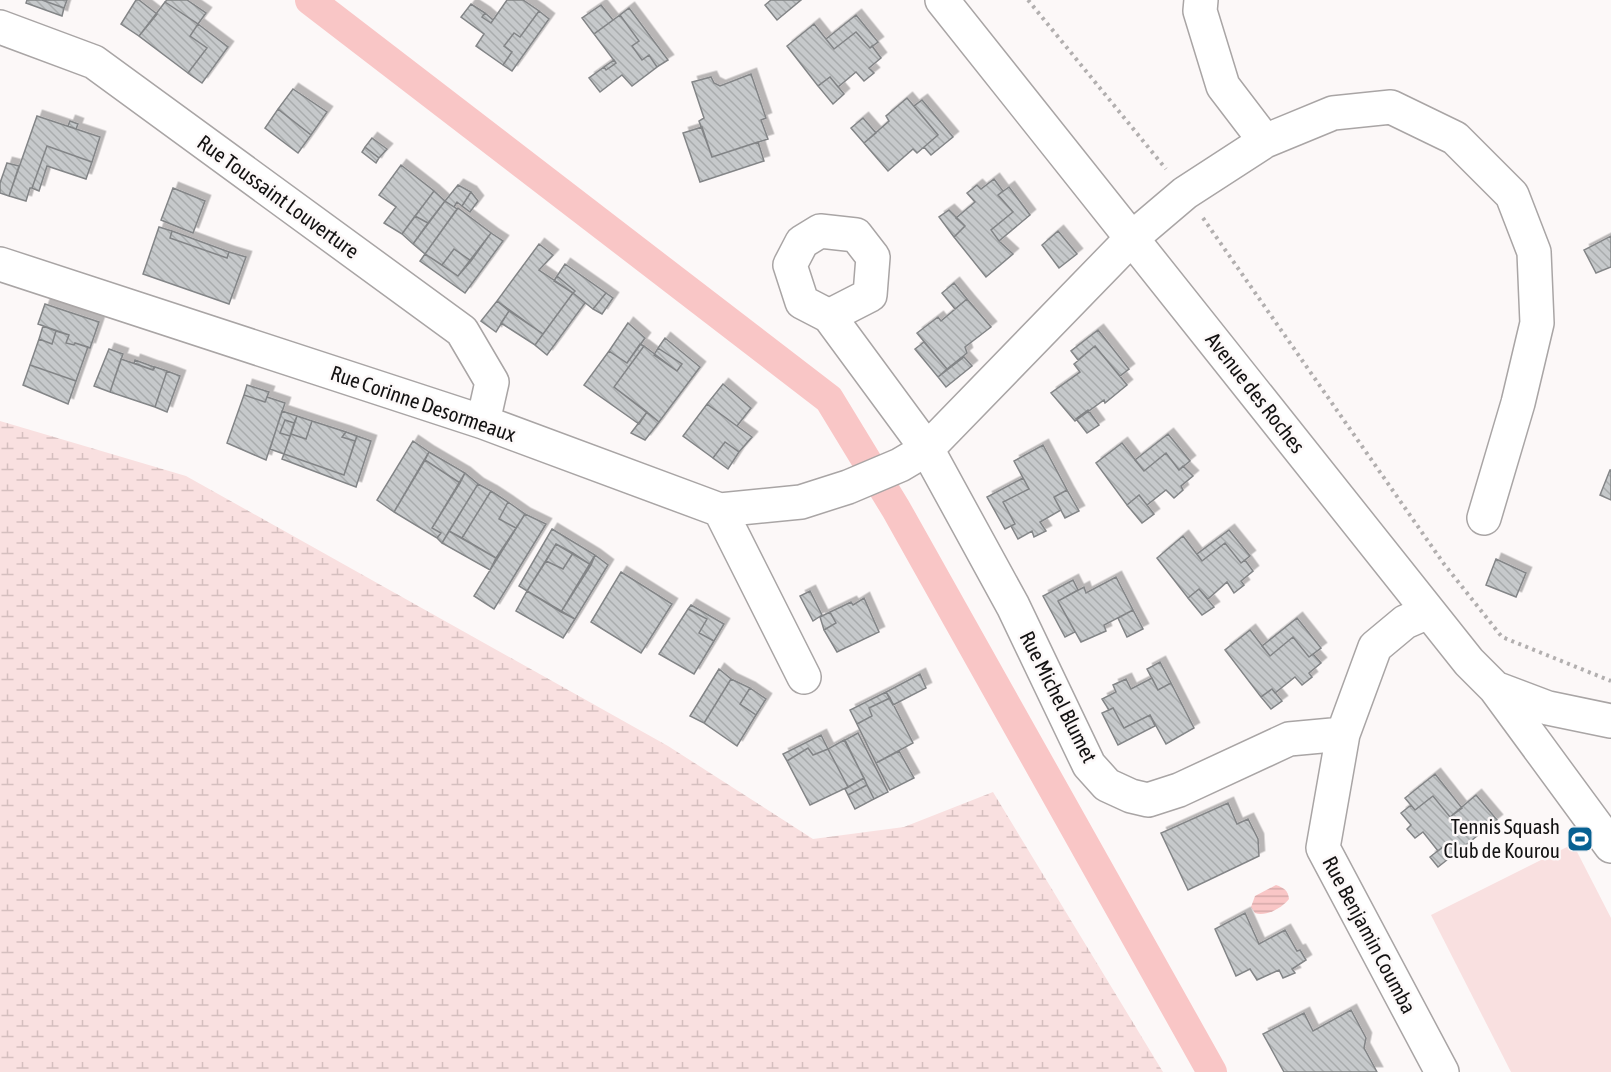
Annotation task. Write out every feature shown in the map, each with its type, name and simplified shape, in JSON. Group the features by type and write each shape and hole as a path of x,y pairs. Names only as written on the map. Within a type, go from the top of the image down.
{"street":[{"name":"Avenue des Roches","path":"942,0 1469,662 1495,688 1548,708 1611,721"},
{"path":"1201,0 1200,11 1223,86 1264,141"},
{"name":"Rue Toussaint Louverture","path":"0,27 94,62 462,331 492,382 483,422"},
{"path":"913,457 1132,238 1185,193 1264,141 1333,113 1391,107 1455,138 1512,195 1534,252 1537,323 1518,403 1484,518"},
{"name":"Rue Corinne Desormeaux","path":"0,264 483,422 720,510 801,502 848,487 913,457"},
{"name":"Rue Michel Blumet","path":"829,316 913,457 1013,606 1089,765 1107,785 1131,796 1148,800 1179,790 1289,739 1343,734"},
{"path":"720,510 804,677"},
{"name":"Rue Benjamin Coumba","path":"1428,612 1405,622 1375,647 1343,734 1323,848 1442,1072"},
{"path":"1495,688 1611,846"}],"path":[{"path":"1028,0 1185,193 1444,564 1502,637 1611,681"}],"green space":[{"path":"0,421 186,476 668,746 813,839 904,827 993,792 1163,1072 0,1072"},
{"path":"1573,844 1611,918 1611,1072 1511,1072 1431,915"}],"shaded area":[{"path":"1276,885 1288,893 1289,899 1274,911 1264,914 1255,913 1251,907 1255,896"}],"building":[{"path":"27,0 42,0 64,8 62,16 26,3"},
{"path":"42,0 67,0 64,8"},
{"path":"136,0 157,14 139,36 121,24"},
{"path":"167,0 187,0 206,13 198,24 165,2"},
{"path":"507,0 523,0 539,11 520,37 514,33 504,46 512,52 503,65 476,46 484,34 461,17 471,4 485,13 482,17 491,23"},
{"path":"771,0 801,0 777,20 765,5"},
{"path":"165,2 198,24 190,36 207,48 188,73 139,36"},
{"path":"601,5 613,20 594,34 582,18"},
{"path":"629,8 668,60 657,67 649,55 642,60 632,46 639,41 620,15"},
{"path":"539,11 549,19 512,71 503,65 512,52 504,46 514,33 520,37"},
{"path":"485,13 493,20 491,23 482,17"},
{"path":"620,15 639,41 632,46 642,60 649,55 657,67 632,86 622,75 600,92 589,78 604,67 606,70 616,63 594,34"},
{"path":"856,15 878,42 870,48 856,32 834,49 826,39"},
{"path":"198,24 228,47 202,83 188,73 207,48 190,36"},
{"path":"814,24 834,49 856,32 870,48 872,46 881,58 869,68 874,73 864,81 856,72 838,87 830,77 818,86 787,46"},
{"path":"614,60 616,63 606,70 604,67"},
{"path":"751,74 766,118 761,120 768,139 712,157 699,121 704,118 692,82 711,77 714,83 720,86"},
{"path":"830,77 844,94 833,104 818,86"},
{"path":"293,89 327,112 311,135 278,109"},
{"path":"907,98 938,135 917,153 913,149 888,171 864,143 889,121 886,116"},
{"path":"922,100 953,137 931,155 924,147 938,135 914,106"},
{"path":"278,109 311,135 298,153 265,128"},
{"path":"37,116 100,137 92,162 47,146 26,201 9,196"},
{"path":"863,118 876,133 864,143 851,128"},
{"path":"70,121 78,124 76,129 68,126"},
{"path":"702,127 712,157 758,142 764,161 700,182 683,133"},
{"path":"372,138 387,149 379,158 365,147"},
{"path":"47,146 92,162 86,179 47,166 39,191 32,188"},
{"path":"365,147 379,158 376,163 362,152"},
{"path":"7,163 19,166 9,196 0,193 0,183"},
{"path":"401,165 434,191 402,234 384,223 396,207 379,195"},
{"path":"994,179 1003,191 998,195 1013,212 991,230 1013,254 986,277 954,237 965,226 956,218 975,202 967,193 977,185 981,189"},
{"path":"458,185 471,192 462,206 457,202 454,207 445,201"},
{"path":"1009,187 1030,215 999,241 991,230 1013,212 998,195"},
{"path":"173,188 205,201 193,233 161,220"},
{"path":"434,191 445,201 428,223 415,216"},
{"path":"471,192 478,201 470,212 462,206"},
{"path":"445,201 457,209 425,254 413,244"},
{"path":"458,208 491,233 471,261 454,249 442,265 425,254"},
{"path":"949,210 965,226 954,237 939,217"},
{"path":"415,216 428,223 413,244 402,234"},
{"path":"159,227 172,231 170,238 227,258 229,252 246,257 229,304 143,274"},
{"path":"172,231 229,252 227,258 170,238"},
{"path":"1058,231 1077,254 1059,268 1042,245"},
{"path":"491,233 503,241 465,293 420,261 425,254 458,276"},
{"path":"1611,236 1611,267 1596,273 1584,250"},
{"path":"539,244 553,255 539,270 573,293 543,334 497,301"},
{"path":"454,249 471,261 458,276 442,265"},
{"path":"565,264 606,293 593,309 557,276"},
{"path":"557,276 575,291 573,293 554,281"},
{"path":"954,283 967,299 955,309 942,293"},
{"path":"573,293 585,303 547,355 535,345"},
{"path":"606,293 613,298 602,314 593,309"},
{"path":"967,299 991,327 965,347 967,353 947,369 917,333 938,317 941,321"},
{"path":"497,301 509,311 496,332 481,321"},
{"path":"45,304 99,322 90,348 75,343 74,345 66,343 69,335 38,324"},
{"path":"509,311 543,334 535,345 501,323"},
{"path":"628,323 645,338 627,363 609,351"},
{"path":"43,326 56,331 52,344 39,339"},
{"path":"1098,330 1129,369 1120,376 1095,346 1078,360 1071,351"},
{"path":"56,331 69,335 66,343 88,347 76,381 30,365 39,339 52,344"},
{"path":"665,338 700,367 659,422 614,387 644,346 677,371 682,364 658,348"},
{"path":"924,342 947,369 938,377 915,349"},
{"path":"640,344 644,346 614,387 647,412 639,424 584,385 609,351 627,363"},
{"path":"1095,346 1127,385 1105,403 1104,400 1075,421 1051,393 1080,372 1074,364"},
{"path":"658,348 682,364 677,371 654,355"},
{"path":"109,349 123,354 110,392 94,386"},
{"path":"964,357 972,366 946,387 938,377"},
{"path":"121,359 153,370 155,367 167,371 155,407 110,392"},
{"path":"135,360 154,367 153,370 134,363"},
{"path":"30,365 76,381 68,404 23,385"},
{"path":"167,371 180,376 167,412 155,407"},
{"path":"723,384 751,408 737,426 707,404"},
{"path":"247,385 269,392 265,402 244,395"},
{"path":"244,395 265,402 267,397 285,403 266,460 227,443"},
{"path":"707,404 752,437 739,452 725,442 713,458 683,436"},
{"path":"1088,410 1099,425 1087,433 1076,419"},
{"path":"282,411 297,416 294,423 285,420 280,433 290,436 284,454 270,449"},
{"path":"647,412 659,422 645,440 631,433"},
{"path":"297,416 312,421 306,439 291,434"},
{"path":"285,420 294,423 290,436 280,433"},
{"path":"312,421 346,432 342,437 355,441 344,475 284,454 291,434 306,439"},
{"path":"346,432 357,436 355,441 342,437"},
{"path":"1168,434 1190,461 1179,470 1166,453 1144,471 1135,460"},
{"path":"357,436 371,441 356,487 282,459 284,454 344,475"},
{"path":"413,441 429,452 394,512 377,500"},
{"path":"725,442 739,452 728,469 713,458"},
{"path":"1122,443 1144,471 1166,453 1179,470 1183,466 1193,476 1181,486 1183,490 1174,498 1166,490 1147,505 1139,495 1127,505 1096,463"},
{"path":"1043,445 1067,490 1054,497 1061,510 1040,522 1046,531 1034,537 1032,531 1018,539 1011,526 1015,524 1003,502 1029,489 1014,461"},
{"path":"429,452 465,473 460,483 425,460"},
{"path":"425,460 460,483 432,528 441,533 437,538 394,512"},
{"path":"1611,470 1611,500 1600,495"},
{"path":"465,473 478,484 442,543 437,538 441,533 432,528"},
{"path":"1023,478 1029,489 1003,502 1015,524 1005,529 987,497"},
{"path":"478,484 491,491 462,538 449,531"},
{"path":"1067,490 1079,511 1065,518 1054,497"},
{"path":"491,491 508,502 499,519 516,528 496,558 462,538"},
{"path":"1139,495 1154,514 1142,523 1127,505"},
{"path":"508,502 525,514 516,528 499,519"},
{"path":"525,514 546,524 494,609 474,596"},
{"path":"552,529 595,555 591,565 556,544 527,591 519,586"},
{"path":"1229,530 1250,556 1241,563 1225,543 1202,561 1197,554"},
{"path":"449,531 496,558 490,570 442,543"},
{"path":"1183,536 1202,561 1225,543 1241,563 1245,560 1253,571 1241,581 1244,585 1234,593 1227,582 1208,599 1199,589 1188,598 1157,558"},
{"path":"556,544 573,553 563,569 546,561"},
{"path":"573,553 591,565 561,612 527,591 546,561 563,569"},
{"path":"595,555 608,565 575,619 561,612"},
{"path":"1496,559 1526,573 1516,597 1486,585"},
{"path":"621,572 672,604 641,653 591,622"},
{"path":"1116,577 1133,610 1104,625 1106,631 1081,642 1058,601 1084,587 1086,593"},
{"path":"1073,580 1078,590 1058,601 1075,632 1065,637 1043,596"},
{"path":"1199,589 1214,607 1202,615 1188,598"},
{"path":"527,591 575,619 563,638 516,611"},
{"path":"810,591 822,615 813,621 800,596"},
{"path":"864,598 879,632 837,652 824,630 836,623 830,612 851,602 853,605"},
{"path":"691,605 724,624 714,641 699,633 707,619 688,609"},
{"path":"688,609 707,619 699,633 714,641 694,674 659,654"},
{"path":"1133,610 1143,629 1127,637 1118,618"},
{"path":"830,612 836,623 824,630 820,617"},
{"path":"1297,618 1321,648 1309,657 1293,637 1270,656 1262,646"},
{"path":"1250,630 1270,656 1293,637 1309,657 1313,654 1321,663 1309,673 1312,677 1302,685 1295,677 1275,693 1272,689 1261,697 1225,650"},
{"path":"1160,662 1171,683 1158,690 1147,669"},
{"path":"719,669 731,679 704,723 690,716"},
{"path":"920,674 926,688 893,705 886,692"},
{"path":"1152,678 1158,690 1171,683 1194,728 1166,744 1150,715 1124,728 1113,708 1109,710 1102,699 1116,692 1113,685 1126,679 1131,689"},
{"path":"731,679 750,688 740,704 756,715 737,746 704,723"},
{"path":"750,688 766,699 756,715 740,704"},
{"path":"1272,689 1282,701 1271,709 1261,697"},
{"path":"886,692 890,698 869,708 872,716 857,724 850,710"},
{"path":"890,698 913,743 876,763 857,724 872,716 869,708"},
{"path":"1113,708 1124,728 1150,715 1155,726 1118,745 1102,713"},
{"path":"858,733 888,792 874,799 845,740"},
{"path":"821,735 828,749 813,755 808,748 787,761 783,754"},
{"path":"844,740 864,778 848,787 828,749"},
{"path":"808,748 813,755 828,749 848,787 810,805 787,761"},
{"path":"899,751 914,778 890,790 876,763"},
{"path":"1435,774 1462,808 1450,817 1433,796 1415,810 1405,798"},
{"path":"864,778 867,785 848,795 845,789"},
{"path":"867,785 874,799 855,809 848,795"},
{"path":"1476,795 1497,820 1457,852 1449,842 1438,851 1423,832 1415,838 1407,829 1411,825 1401,813 1411,805 1415,810 1433,796 1450,817"},
{"path":"1228,803 1237,824 1248,819 1258,839 1259,856 1188,890 1161,833"},
{"path":"1449,842 1457,852 1438,867 1430,857"},
{"path":"1245,913 1259,944 1285,930 1297,951 1300,950 1306,960 1292,969 1295,973 1283,978 1279,970 1257,980 1250,969 1236,976 1215,929"},
{"path":"1351,1010 1366,1038 1364,1048 1377,1072 1284,1072 1263,1034 1304,1013 1313,1031"}],"waterway":[{"path":"310,0 829,399 896,509 1212,1072"}],"place":[{"name":"Tennis Squash Club de Kourou","path":"1580,839"}]}
